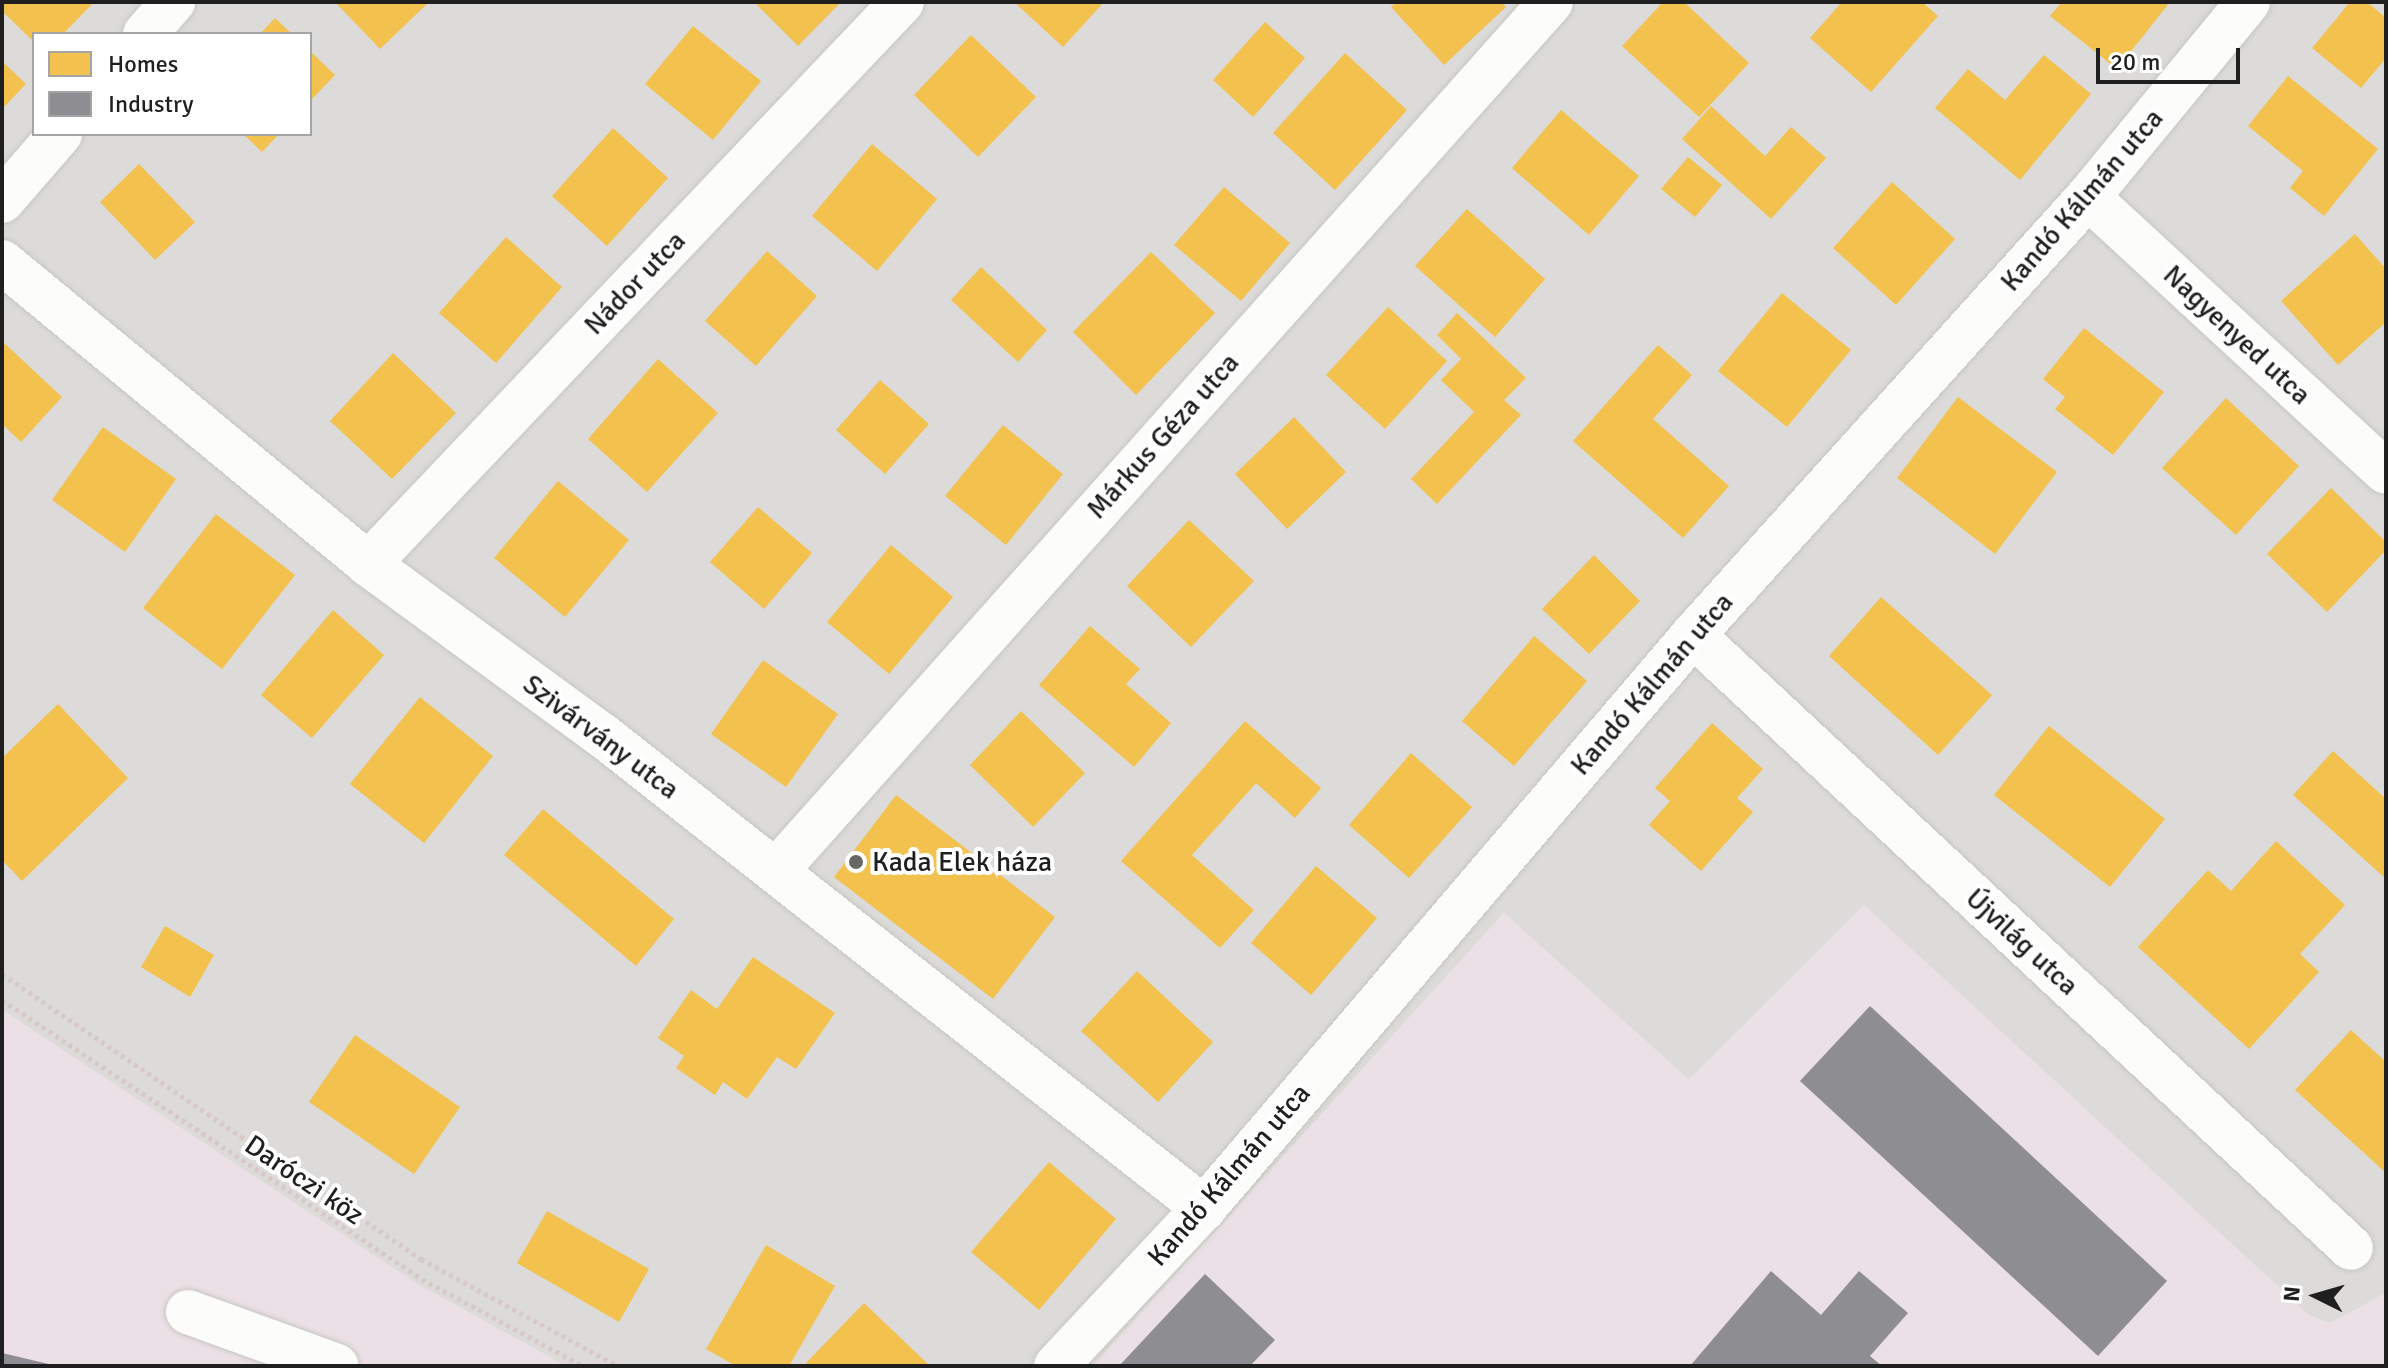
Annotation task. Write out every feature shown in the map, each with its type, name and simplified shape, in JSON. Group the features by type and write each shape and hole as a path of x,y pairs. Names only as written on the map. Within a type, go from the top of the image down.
{"street":[{"path":"147,32 173,2"},
{"name":"Nádor utca","path":"368,564 902,2"},
{"name":"Márkus Géza utca","path":"776,871 1551,2"},
{"name":"Kandó Kálmán utca","path":"1056,1366 1204,1208 1693,635 2088,197 2248,2"},
{"path":"2,201 58,136"},
{"name":"Nagyenyed utca","path":"2088,197 2386,472"},
{"name":"Szivárvány utca","path":"2,262 368,564 602,735 1204,1208"},
{"name":"Újvilág utca","path":"1693,635 2351,1248"},
{"path":"188,1312 337,1366"}],"path":[{"name":"Daróczi köz","path":"2,974 421,1259 618,1366"},
{"name":"Daróczi köz","path":"2,1000 422,1279 583,1366"}],"shaded area":[{"path":"2,2 2386,2 2386,1293 2330,1323 2310,1316 1864,906 1689,1080 1504,913 1093,1366 566,1366 419,1285 2,1010"},
{"path":"1864,905 2310,1316 2330,1323 2386,1293 2386,1366 1093,1366 1504,913 1689,1080"},
{"path":"2,1010 419,1285 566,1366 2,1366"}],"building: Homes":[{"path":"2,2 94,2 65,32 32,32 32,40 2,11"},
{"path":"335,2 429,2 380,49"},
{"path":"754,2 841,2 798,46"},
{"path":"1014,2 1104,2 1063,47"},
{"path":"1397,2 1501,2 1506,7 1444,65 1391,7"},
{"path":"1663,2 1684,2 1749,63 1699,117 1622,46"},
{"path":"1842,2 1922,2 1938,16 1871,92 1810,38"},
{"path":"2062,2 2170,2 2117,69 2050,16"},
{"path":"2350,2 2367,2 2386,18 2386,58 2361,88 2312,48"},
{"path":"275,18 290,32 262,32"},
{"path":"1265,22 1305,58 1253,117 1213,80"},
{"path":"693,26 761,81 713,140 645,84"},
{"path":"971,35 1036,97 978,157 914,95"},
{"path":"312,53 335,75 312,99"},
{"path":"1345,53 1407,110 1335,190 1273,133"},
{"path":"2044,55 2091,94 2020,180 1935,108 1968,69 2005,100"},
{"path":"2,61 26,84 2,109"},
{"path":"2288,76 2378,149 2324,216 2290,188 2303,171 2248,126"},
{"path":"1711,106 1765,156 1791,127 1826,158 1771,219 1682,139"},
{"path":"1561,110 1639,176 1589,235 1512,168"},
{"path":"613,128 668,178 607,246 552,196"},
{"path":"245,136 277,136 262,152"},
{"path":"872,144 937,199 877,271 812,216"},
{"path":"1688,157 1722,185 1695,217 1661,189"},
{"path":"139,164 195,222 155,260 100,202"},
{"path":"1892,182 1955,239 1896,305 1833,248"},
{"path":"1224,187 1290,243 1241,301 1174,245"},
{"path":"1467,209 1545,279 1495,337 1415,266"},
{"path":"2355,234 2386,269 2386,322 2338,365 2281,301"},
{"path":"506,237 562,287 496,363 439,313"},
{"path":"767,251 817,296 756,366 705,321"},
{"path":"1151,252 1215,313 1136,395 1073,332"},
{"path":"981,267 1047,330 1018,362 951,300"},
{"path":"1782,293 1851,350 1787,427 1718,371"},
{"path":"1388,307 1447,361 1385,429 1326,375"},
{"path":"1457,313 1526,378 1504,400 1521,415 1437,504 1411,479 1474,412 1441,380 1461,359 1437,335"},
{"path":"2084,328 2164,392 2113,455 2055,409 2065,397 2043,379"},
{"path":"2,341 62,397 21,442 2,424"},
{"path":"1658,345 1692,375 1653,419 1729,486 1683,538 1573,441"},
{"path":"393,353 456,413 392,479 330,421"},
{"path":"658,359 718,413 647,492 588,439"},
{"path":"880,380 929,424 885,474 836,430"},
{"path":"1958,397 2057,472 1995,554 1897,478"},
{"path":"2226,398 2299,466 2236,535 2162,468"},
{"path":"1294,417 1346,472 1287,529 1235,474"},
{"path":"1003,425 1063,474 1006,545 945,496"},
{"path":"103,427 176,479 125,552 52,500"},
{"path":"558,481 629,540 565,617 494,558"},
{"path":"2331,488 2386,542 2386,550 2327,612 2267,554"},
{"path":"758,507 812,553 764,609 710,562"},
{"path":"216,514 295,575 222,669 143,608"},
{"path":"1189,520 1254,581 1191,647 1127,586"},
{"path":"891,545 953,597 889,674 827,622"},
{"path":"1594,555 1640,601 1589,654 1542,609"},
{"path":"1881,597 1992,695 1938,755 1829,656"},
{"path":"333,610 384,655 312,738 261,695"},
{"path":"1090,626 1140,669 1126,684 1171,723 1134,767 1039,685"},
{"path":"1534,636 1587,681 1514,766 1462,721"},
{"path":"763,660 838,714 786,787 711,734"},
{"path":"420,697 493,756 424,843 350,784"},
{"path":"58,704 128,778 22,881 2,860 2,758"},
{"path":"1021,711 1085,773 1033,827 970,765"},
{"path":"1245,721 1321,788 1295,818 1256,783 1192,855 1254,910 1220,948 1121,861"},
{"path":"1712,723 1763,769 1737,798 1753,812 1701,871 1649,825 1670,801 1655,788"},
{"path":"2049,726 2165,819 2110,887 1994,795"},
{"path":"2333,751 2386,799 2386,879 2293,795"},
{"path":"1411,753 1472,807 1409,878 1349,825"},
{"path":"896,795 1055,917 993,999 834,877"},
{"path":"543,809 674,919 636,966 504,855"},
{"path":"2276,841 2345,905 2300,954 2319,972 2249,1049 2138,947 2208,870 2231,891"},
{"path":"1316,866 1377,918 1311,995 1251,943"},
{"path":"165,926 214,955 190,997 141,967"},
{"path":"753,957 835,1013 796,1069 777,1057 747,1099 723,1082 715,1095 676,1068 684,1056 658,1038 691,990 717,1009"},
{"path":"1137,971 1213,1042 1158,1102 1081,1031"},
{"path":"2351,1030 2386,1062 2386,1173 2295,1090"},
{"path":"355,1035 460,1107 414,1174 309,1102"},
{"path":"1049,1162 1116,1219 1039,1310 971,1252"},
{"path":"547,1211 649,1269 619,1322 517,1263"},
{"path":"766,1245 835,1286 789,1366 736,1366 706,1349"},
{"path":"864,1303 930,1366 809,1366 806,1363"}],"building: Industry":[{"path":"1870,1006 2167,1281 2098,1356 1800,1081"},
{"path":"1771,1271 1821,1315 1859,1271 1908,1313 1870,1356 1882,1366 1690,1366"},
{"path":"1205,1274 1275,1340 1250,1366 1119,1366"},
{"path":"2,1353 53,1365 53,1366 2,1366"}],"place":[{"name":"Kada Elek háza","path":"856,862"}]}
